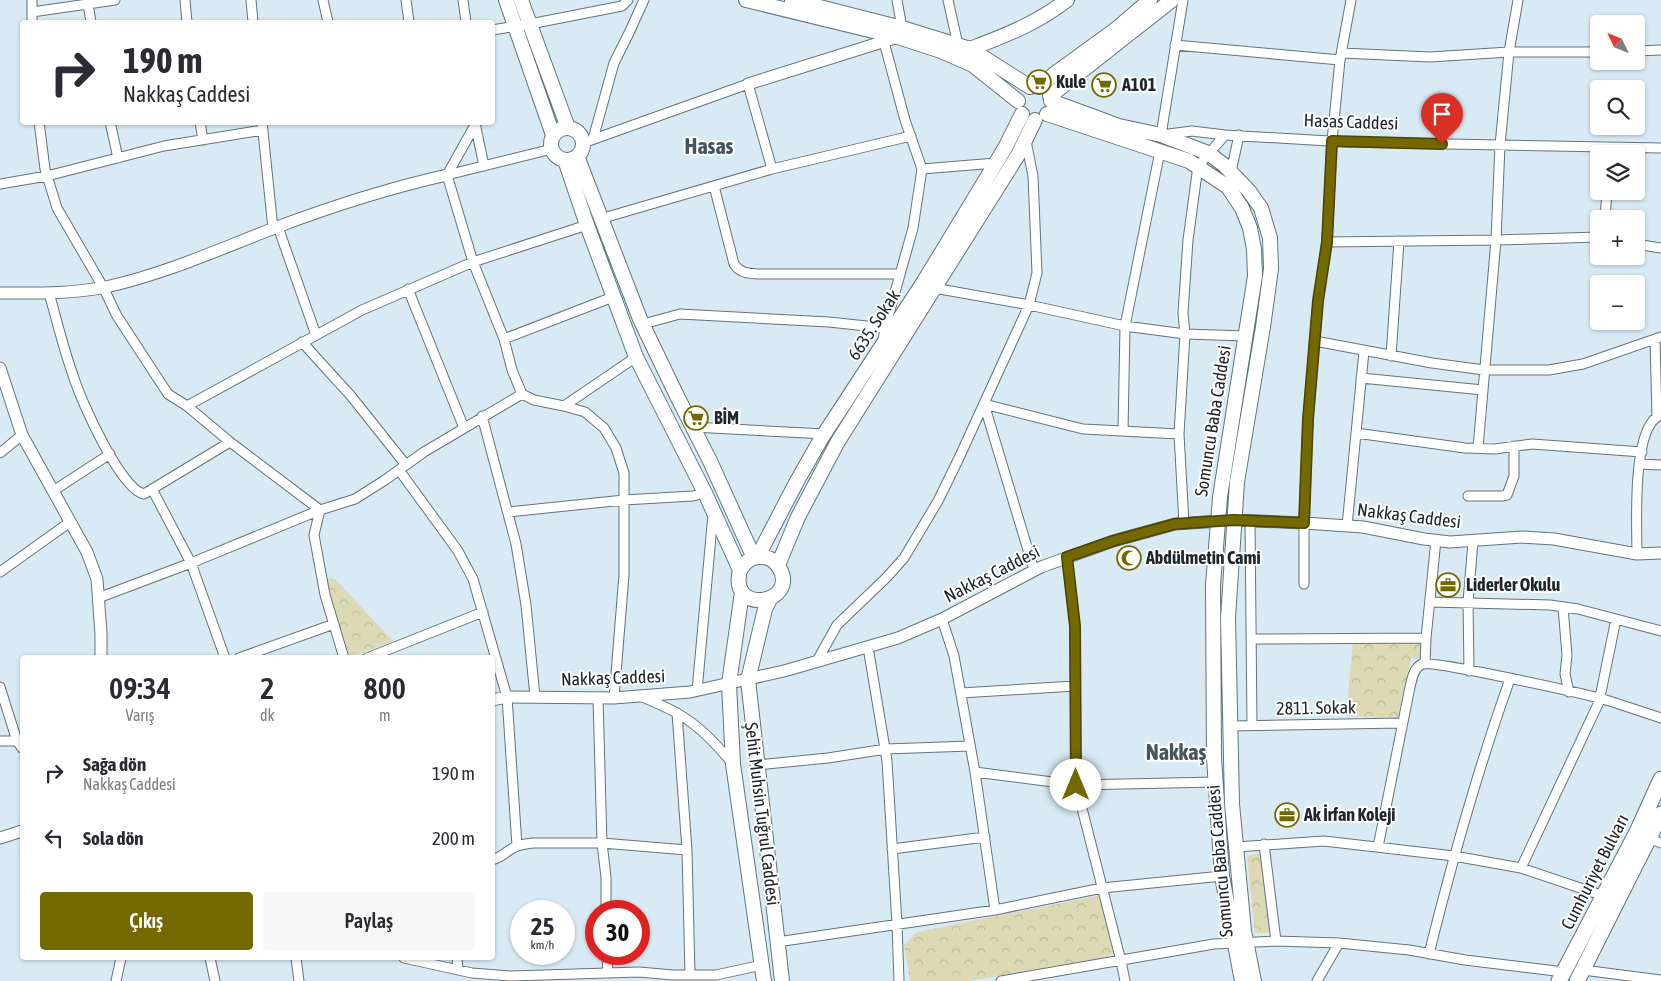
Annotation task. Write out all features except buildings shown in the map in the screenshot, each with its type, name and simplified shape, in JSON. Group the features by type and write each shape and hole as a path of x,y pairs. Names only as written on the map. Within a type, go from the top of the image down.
{"main road":[{"path":"506,0 515,26 552,142 557,156 571,158 582,150 588,141 582,138 576,131 568,128 560,129 552,142"},
{"path":"521,0 568,128"},
{"path":"746,0 964,47 1037,102"},
{"path":"792,0 900,33 973,65 1037,102"},
{"path":"1037,102 1053,75 1115,30 1150,0"},
{"path":"1037,102 1172,0"},
{"path":"964,47 1019,30 1049,14 1061,2"},
{"name":"Somuncu Baba Caddesi","path":"1037,102 1119,126 1161,135 1208,154 1231,172 1249,190 1261,208 1270,238 1271,269 1237,482 1228,618 1232,804 1236,847 1242,981"},
{"name":"Somuncu Baba Caddesi","path":"1037,102 1198,166 1228,187 1242,208 1250,228 1254,249 1255,276 1220,497 1213,585 1214,758 1222,876 1254,981"},
{"name":"6635. Sokak","path":"778,566 798,517 837,443 1018,155 1025,140 1037,102"},
{"name":"6635. Sokak","path":"756,557 825,434 883,346 1017,128 1037,102"},
{"path":"571,158 600,219 643,324 756,557"},
{"path":"571,158 587,225 636,357 705,493 740,570"},
{"path":"756,557 766,557 773,560 778,566 782,572 781,588 770,599 755,600 742,592 738,577 744,563 756,557"},
{"name":"Şehit Muhsin Tuğrul Caddesi","path":"742,592 729,684 733,764 764,981"},
{"name":"Şehit Muhsin Tuğrul Caddesi","path":"770,599 748,680 782,981"},
{"name":"Cumhuriyet Bulvarı","path":"1562,976 1637,832 1661,779"},
{"name":"Cumhuriyet Bulvarı","path":"1580,975 1655,841 1661,814"}],"street":[{"path":"32,0 32,20"},
{"path":"32,12 115,0"},
{"path":"185,0 188,20"},
{"path":"252,0 254,20"},
{"path":"323,0 328,20"},
{"path":"406,0 409,20"},
{"path":"463,0 466,20"},
{"path":"495,29 622,6 628,0"},
{"path":"588,141 614,63 630,33 644,0"},
{"path":"588,141 748,84 884,42 900,33 897,0"},
{"path":"948,0 964,47"},
{"path":"1161,135 1183,0"},
{"path":"1304,584 1308,419 1314,341 1327,242 1332,141 1341,56 1351,0"},
{"path":"1478,448 1496,240 1500,145 1509,52 1518,0"},
{"path":"88,4 91,20"},
{"path":"883,346 885,328 913,228 922,169 904,120 884,42"},
{"path":"1175,45 1341,56 1430,57 1509,52 1590,52"},
{"path":"1645,51 1661,50"},
{"path":"748,84 772,169"},
{"path":"40,125 48,176 57,208 103,287 117,316 168,394 187,406 230,442 320,510"},
{"path":"111,125 118,158"},
{"path":"200,125 203,140"},
{"path":"474,125 447,174 473,262 504,339 512,370 522,394 534,400 585,412 604,428 616,448 624,473 624,575 614,698"},
{"path":"475,125 484,166"},
{"path":"0,184 48,176 164,146 203,140 263,126 275,228 316,335"},
{"name":"Hasas Caddesi","path":"1161,135 1192,131 1225,136 1239,135 1332,141 1500,145 1590,150"},
{"path":"1231,172 1239,135"},
{"path":"600,219 772,169 911,136"},
{"path":"1184,524 1179,434 1185,334 1183,313 1188,249 1198,166 1225,136"},
{"path":"817,662 837,625 904,558 938,500 1029,305 1037,273 1033,176 1025,140"},
{"path":"0,293 49,293 103,287 155,274 275,228 397,186 484,166 552,142"},
{"name":"Hasas Caddesi","path":"1645,149 1661,148"},
{"path":"1123,431 1125,326 1160,151"},
{"path":"922,169 996,163"},
{"path":"714,186 734,264 744,273 900,274"},
{"path":"187,406 362,310 408,289 473,262 587,225"},
{"path":"1327,242 1590,237"},
{"path":"1391,356 1399,241"},
{"path":"1645,245 1661,248"},
{"path":"934,288 1029,305 1125,326 1185,334 1246,336"},
{"path":"408,289 464,428"},
{"path":"49,293 74,378 95,428 121,472 135,490 144,494 230,442"},
{"path":"504,339 613,297"},
{"path":"643,324 680,314 829,322 885,328"},
{"path":"1314,341 1432,363 1484,370 1550,370 1584,364 1658,338 1659,416 1650,425 1639,464 1636,491 1637,554"},
{"path":"302,342 351,396 458,551 473,579 507,697 517,846"},
{"path":"1347,526 1364,351"},
{"path":"564,406 636,357"},
{"path":"0,368 3,388 22,435 70,522 97,579 101,655"},
{"path":"1361,378 1482,390"},
{"path":"98,598 191,563 320,510 355,499 424,452 522,394"},
{"path":"984,404 1082,429 1179,434"},
{"path":"984,404 1034,570"},
{"path":"482,416 516,544 526,605 535,698"},
{"path":"693,428 825,434"},
{"path":"1356,433 1478,448 1495,449 1532,444 1642,452"},
{"path":"0,453 22,435"},
{"path":"1468,496 1507,495 1514,476 1514,446"},
{"path":"53,490 110,454"},
{"path":"1639,464 1661,465"},
{"path":"152,489 191,563 224,655"},
{"path":"508,512 624,500 693,496 705,493"},
{"path":"320,510 314,535 325,595 343,655"},
{"path":"697,691 713,511"},
{"name":"Nakkaş Caddesi","path":"495,699 507,697 614,698 697,691 748,680 898,638 942,619 1034,570 1113,541 1175,524 1234,520 1304,523 1363,527 1436,540 1554,539 1637,554 1661,553"},
{"path":"1250,521 1252,725"},
{"path":"0,572 70,522"},
{"path":"1425,664 1436,540"},
{"path":"1469,671 1468,602 1473,541"},
{"path":"1067,557 1075,626 1076,785 1125,981"},
{"path":"1430,602 1563,607 1578,609 1661,632"},
{"path":"1563,607 1567,655 1565,674 1569,692"},
{"path":"375,655 483,612"},
{"path":"942,619 954,656 976,772 995,910"},
{"path":"1521,868 1600,698 1616,619"},
{"path":"247,655 334,624"},
{"path":"1251,639 1426,638"},
{"path":"868,647 886,749 899,981"},
{"path":"1378,847 1413,676 1421,664 1469,671 1600,698 1661,718"},
{"path":"1429,954 1454,856 1490,736 1510,679"},
{"path":"961,693 1075,686"},
{"path":"0,687 20,744 0,741"},
{"path":"640,695 676,713 697,727 714,741 733,764"},
{"path":"598,698 602,843 606,878 606,900"},
{"path":"676,713 687,850 690,975"},
{"name":"2811. Sokak","path":"1230,726 1402,723"},
{"path":"757,765 828,758 886,749 970,746"},
{"path":"976,772 1076,785 1216,782"},
{"path":"0,838 20,832"},
{"path":"892,848 985,837"},
{"path":"1236,847 1324,840 1454,856 1521,868 1604,896"},
{"path":"495,859 500,858 517,846 533,843 602,843 687,850"},
{"path":"1264,844 1276,941"},
{"path":"777,942 995,910 1102,888 1222,876"},
{"path":"1005,981 1214,944 1276,941 1339,943 1429,954 1562,976"},
{"path":"1317,981 1339,943"},
{"path":"116,981 121,960"},
{"path":"210,960 215,981"},
{"path":"296,960 299,981"},
{"path":"413,960 458,970 471,977 581,978 608,973 639,972 673,978 690,975 716,975 762,965"},
{"path":"458,960 458,970"},
{"path":"608,965 608,973"},
{"path":"1580,975 1655,980"}],"green space":[{"path":"326,579 336,580 393,641 355,655 349,655 325,583"},
{"path":"1422,639 1423,658 1411,658 1398,718 1346,716 1353,641"},
{"path":"1260,853 1271,930 1267,933 1255,933 1247,856"},
{"path":"1102,895 1115,952 1107,957 970,981 910,981 904,945 917,932"}],"place":[{"name":"Kule","path":"1039,82"},
{"name":"A101","path":"1104,85"},
{"name":"BİM","path":"696,418"},
{"name":"Abdülmetin Cami","path":"1129,558"},
{"name":"Liderler Okulu","path":"1448,585"},
{"name":"Ak İrfan Koleji","path":"1287,815"}],"district":[{"name":"Hasas","path":"709,146"},
{"name":"Nakkaş","path":"1176,752"}],"route":[{"path":"1076,785 1075,626 1067,557 1113,541 1175,524 1234,520 1304,523 1308,419 1318,301 1327,242 1332,141 1442,144"}]}
